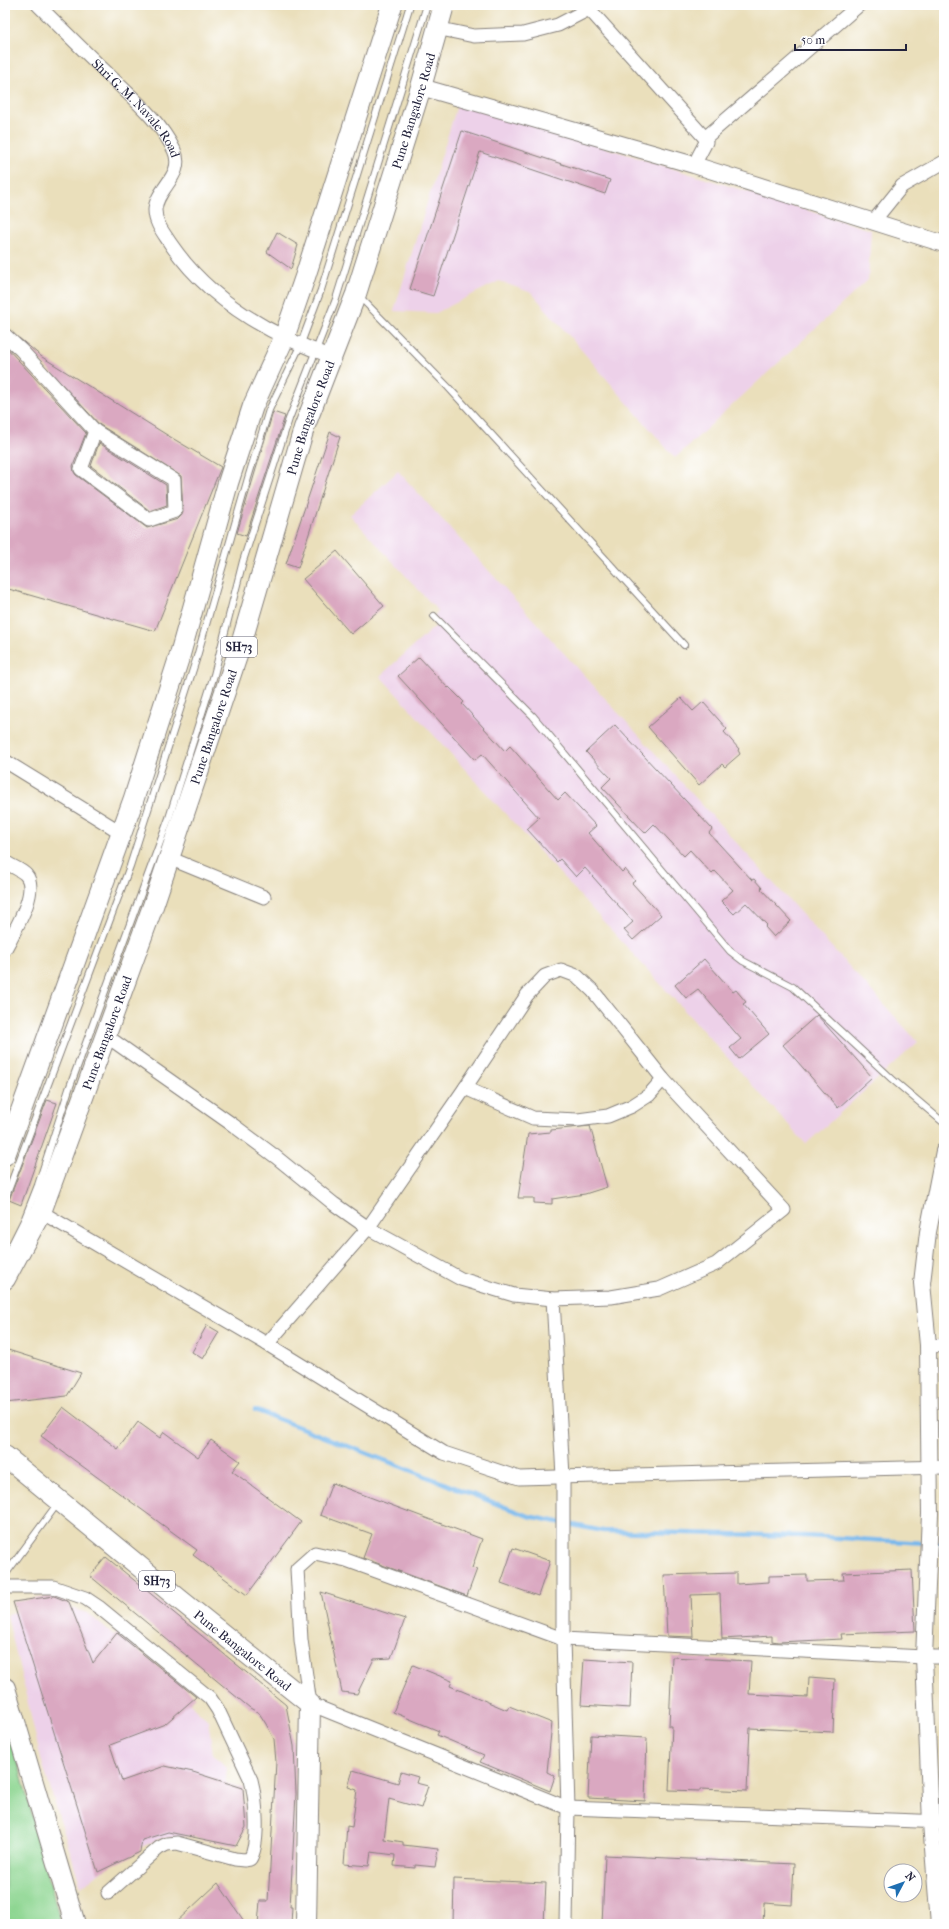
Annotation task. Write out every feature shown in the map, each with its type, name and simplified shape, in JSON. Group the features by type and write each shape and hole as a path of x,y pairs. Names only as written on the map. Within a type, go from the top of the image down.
{"main road":[{"path":"7,1141 122,833 178,658 228,483 251,413 292,342 392,5"},
{"name":"Pune Bangalore Road","path":"5,1279 41,1212 169,858 242,641 324,354 356,294 421,87 436,28 444,5"},
{"name":"Pune Bangalore Road","path":"5,1456 310,1704"},
{"path":"5,1688 75,1924"},
{"path":"306,1924 310,1704"}],"street":[{"name":"Shri G. M. Navale Road","path":"38,5 132,97 168,138 176,153 177,167 169,185 158,198 155,211 157,222 176,252 202,282 258,324 292,342 324,354"},
{"path":"694,165 706,142 706,138 859,5"},
{"path":"436,28 474,36 523,34 558,25 591,7 706,138"},
{"path":"421,87 694,165 944,244"},
{"path":"872,222 902,186 944,162"},
{"path":"5,335 21,350 95,431 174,480 175,511 149,520 81,469 95,431"},
{"path":"5,761 122,833"},
{"path":"169,858 264,897"},
{"path":"5,862 26,875 31,885 30,895 5,949"},
{"path":"106,1035 233,1125 276,1157 334,1204 368,1228 461,1279 514,1295 553,1299 611,1297 659,1289 716,1264 784,1210 663,1079 593,991 577,976 560,970 545,976 527,995 465,1088 368,1228 267,1344"},
{"path":"465,1088 533,1118 578,1120 608,1116 632,1106 649,1095 663,1079"},
{"path":"939,1924 937,1822 924,1657 930,1514 937,1467 936,1345 922,1283 928,1232 942,1171 944,1151"},
{"path":"41,1212 267,1344 444,1453 519,1478 937,1467"},
{"path":"553,1299 563,1476 563,1639 568,1808 566,1924"},
{"path":"937,1822 568,1808 310,1704 301,1640 297,1569 315,1553 346,1560 563,1639 944,1657"},
{"path":"5,1587 53,1587 85,1598 100,1608 210,1698 218,1710 251,1780 254,1792 255,1844 250,1859 235,1859 177,1844 167,1844 158,1848 108,1893"}],"lane":[{"path":"5,1199 130,866 196,660 269,410 292,342 321,290 410,5"},
{"path":"5,1258 25,1218 38,1185 70,1090 169,818 214,675 243,561 289,419 324,354 336,299 426,5"},
{"path":"356,294 448,387 684,645"},
{"path":"434,616 533,716 730,951 743,961 793,987 892,1079 944,1123"},
{"path":"5,1575 59,1501"}],"shaded area":[{"path":"458,102 871,230 868,280 675,458 532,293 499,281 436,313 394,311"},
{"path":"398,471 918,1042 806,1144 380,676 439,623 434,616 438,611 350,515"},
{"path":"50,1603 88,1613 208,1720 213,1754 227,1768 221,1833 159,1839 118,1858 81,1887 41,1759 7,1615"}],"green space":[{"path":"5,1714 61,1924 5,1924"}],"building":[{"path":"462,131 610,180 605,194 480,152 433,296 410,289"},
{"path":"277,232 298,245 291,269 267,252"},
{"path":"19,338 42,357 221,467 155,631 5,588 5,346 86,433 73,466 76,475 147,528 178,519 182,515 183,511 181,476 100,425"},
{"path":"273,412 285,416 246,536 237,533"},
{"path":"330,432 340,437 298,568 286,564"},
{"path":"99,443 166,485 167,505 150,511 91,466"},
{"path":"337,551 384,606 351,634 303,579"},
{"path":"419,657 448,688 449,687 464,702 462,704 505,751 510,746 558,800 565,793 596,826 588,833 622,872 625,869 635,881 632,883 661,915 633,940 624,930 633,922 585,868 576,877 560,859 557,862 527,829 539,818 482,754 475,760 398,676"},
{"path":"681,698 693,711 703,702 727,729 724,732 739,749 740,754 725,767 722,764 699,785 648,727"},
{"path":"615,725 712,829 709,833 752,880 754,879 762,888 761,889 791,921 774,937 765,927 767,925 746,903 734,914 721,901 733,890 715,871 712,874 690,850 684,856 654,824 645,833 602,787 611,778 586,752"},
{"path":"704,959 733,992 736,990 746,1002 743,1004 769,1034 739,1059 730,1048 741,1039 698,989 686,998 675,985"},
{"path":"817,1015 872,1077 838,1108 783,1045"},
{"path":"47,1100 57,1103 21,1205 9,1200"},
{"path":"590,1126 607,1187 585,1194 552,1199 552,1204 534,1203 534,1198 518,1198 528,1134"},
{"path":"207,1325 219,1332 203,1359 192,1352"},
{"path":"8,1350 81,1373 67,1396 5,1403 5,1364"},
{"path":"63,1407 118,1449 138,1422 160,1438 164,1432 198,1457 211,1440 240,1461 232,1471 301,1522 247,1595 193,1555 197,1550 41,1436"},
{"path":"332,1483 482,1539 472,1568 477,1569 467,1596 363,1558 372,1534 320,1515"},
{"path":"513,1548 550,1561 538,1596 501,1583"},
{"path":"106,1557 286,1705 294,1746 296,1794 290,1907 292,1907 291,1924 258,1924 260,1901 268,1901 276,1762 274,1739 259,1713 250,1708 90,1576"},
{"path":"912,1570 915,1631 841,1634 842,1639 778,1642 772,1641 772,1636 722,1639 720,1594 691,1595 693,1637 667,1636 664,1575 737,1573 737,1584 769,1582 769,1576 807,1575 807,1581 844,1580 843,1573"},
{"path":"321,1592 405,1619 391,1658 374,1659 357,1694 342,1692"},
{"path":"54,1596 69,1602 93,1663 117,1633 196,1697 165,1724 110,1745 122,1781 165,1766 193,1772 243,1788 246,1827 236,1846 168,1832 142,1840 140,1852 98,1872 13,1602"},
{"path":"672,1657 751,1661 749,1694 808,1697 809,1677 835,1679 833,1732 750,1728 747,1791 700,1789 700,1791 669,1790 672,1726 669,1726"},
{"path":"584,1659 632,1662 630,1708 581,1705"},
{"path":"413,1665 452,1681 450,1686 507,1710 509,1706 552,1723 547,1772 555,1776 550,1791 480,1762 484,1755 437,1735 439,1731 393,1712"},
{"path":"591,1735 647,1738 645,1801 588,1798"},
{"path":"353,1770 398,1783 401,1772 418,1777 416,1783 428,1786 421,1808 389,1799 384,1839 403,1842 403,1845 438,1849 435,1867 415,1865 415,1868 394,1866 395,1855 371,1852 369,1866 344,1864 347,1826 352,1827 357,1790 348,1787"},
{"path":"605,1855 794,1864 792,1905 764,1903 763,1924 602,1924"},
{"path":"454,1879 546,1883 544,1924 453,1924"},
{"path":"218,1883 246,1924 174,1924"}],"waterway":[{"path":"255,1410 528,1516 603,1531 804,1536 944,1544"}]}
